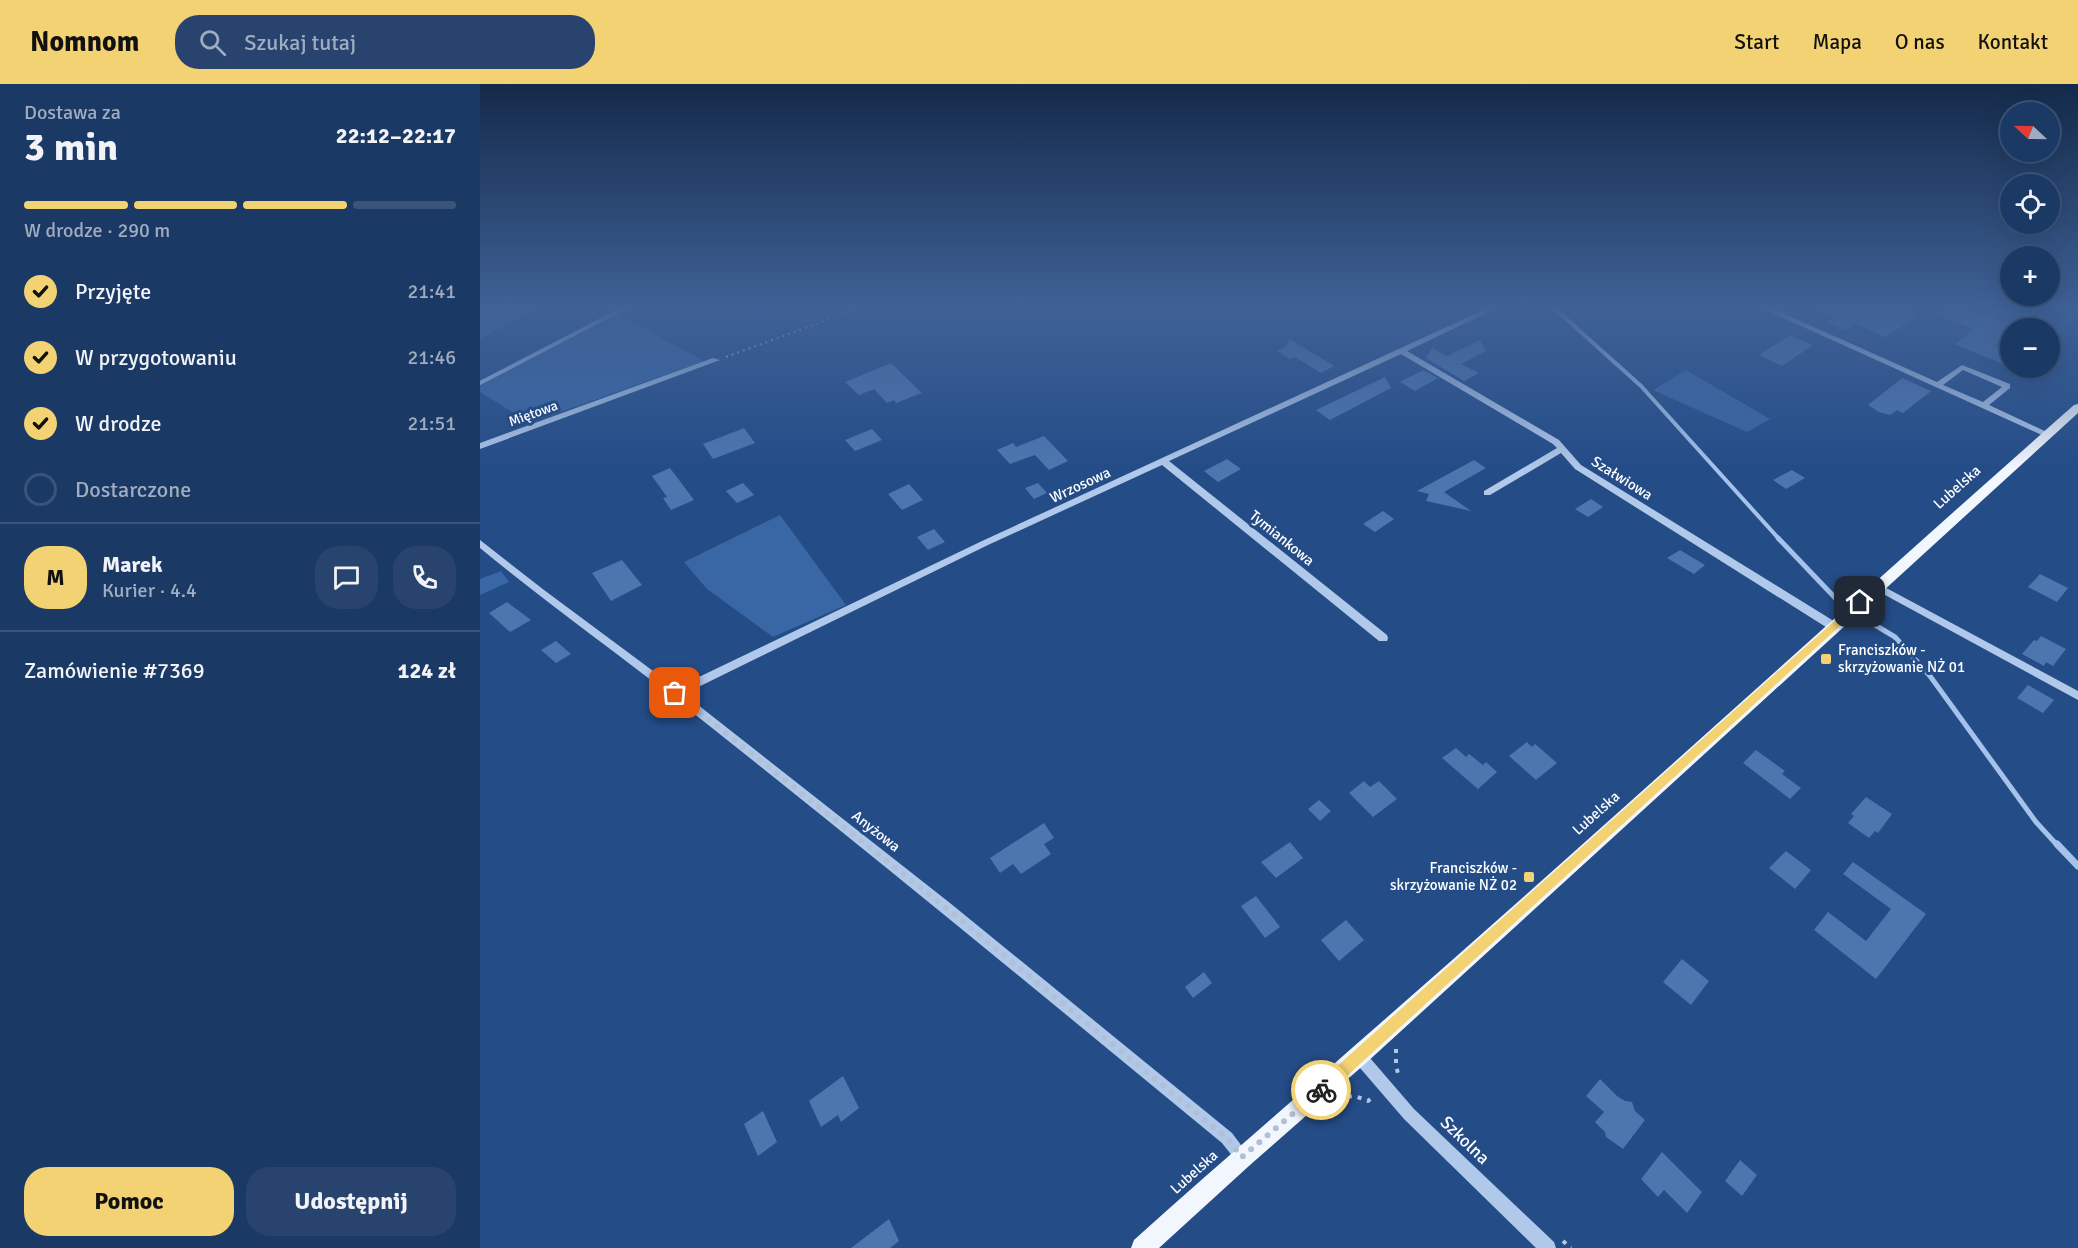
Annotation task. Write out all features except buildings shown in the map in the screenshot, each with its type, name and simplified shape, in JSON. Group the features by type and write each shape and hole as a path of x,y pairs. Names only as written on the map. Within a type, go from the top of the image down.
{"main road":[{"name":"Lubelska","path":"1142,1248 1242,1157 1359,1056 2078,407"}],"street":[{"name":"Miętowa","path":"480,447 715,360"},
{"name":"Wrzosowa","path":"675,693 853,605 1378,360"},
{"name":"Szałwiowa","path":"1417,360 1556,442 1578,467 1833,626"},
{"path":"1882,360 2047,434"},
{"path":"1938,385 1962,367 2007,386 1983,406"},
{"path":"1487,493 1562,449"},
{"name":"Tymiankowa","path":"1163,461 1383,638"},
{"name":"Anyżowa","path":"480,543 541,593 675,693 945,907 1227,1138 1242,1157"},
{"path":"1877,587 2078,696"},
{"name":"Szkolna","path":"1359,1056 1409,1114 1548,1248"}],"path":[{"path":"1328,1104 1338,1098 1349,1096 1368,1101 1398,1075"}],"shaded area":[{"path":"529,360 704,361 530,423 480,392 480,386"},
{"path":"1686,370 1770,419 1747,432 1653,390"},
{"path":"780,515 846,605 773,637 707,589 684,562"},
{"path":"501,571 509,582 480,595 480,579"}],"waterway":[{"path":"480,383 524,360"},
{"path":"1612,360 1641,386 1779,539"},
{"path":"1778,538 1840,603"},
{"path":"1870,622 1895,637 1930,676 2036,822 2058,846"},
{"path":"2057,844 2078,866"}],"way so far":[{"path":"675,693 945,907 1227,1138 1242,1157 1321,1090"}],"place":[{"name":"Franciszków - skrzyżowanie NŻ 01","path":"1826,659"},
{"name":"Franciszków - skrzyżowanie NŻ 02","path":"1529,877"}],"route":[{"path":"1321,1090 1860,602"}]}
